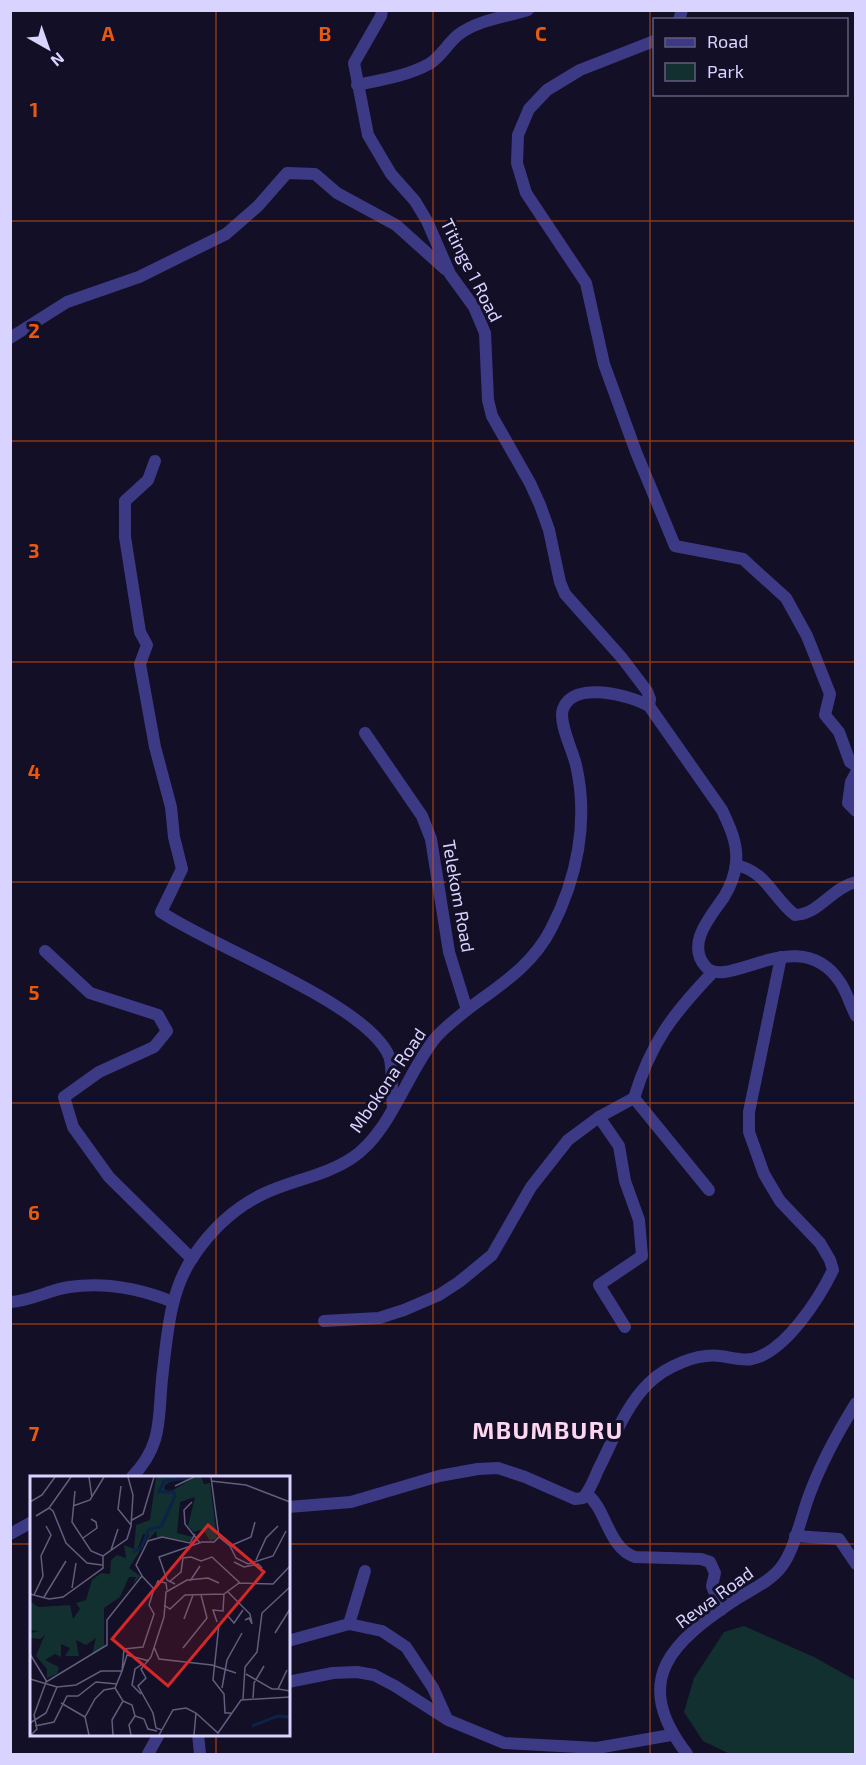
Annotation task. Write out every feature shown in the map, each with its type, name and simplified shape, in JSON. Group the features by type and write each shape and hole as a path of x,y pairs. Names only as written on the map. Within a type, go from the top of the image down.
{"street":[{"path":"357,85 417,70 437,59 457,36 477,24 528,10"},
{"name":"Titinge 1 Road","path":"382,12 354,63 368,135 391,174 416,201 450,274 474,307 485,333 488,399 492,416 540,505 549,530 560,582 565,594 641,683 650,699 649,706 722,810 734,837 737,852 736,865"},
{"path":"653,41 580,70 547,90 529,109 518,135 517,163 526,194 586,283 604,364 636,453 675,546 743,559 786,598 807,636 830,694 825,715 839,732 850,762 855,766"},
{"path":"10,338 67,302 139,277 226,234 258,207 287,172 315,174 337,194 396,225 450,274"},
{"path":"155,461 147,480 125,501 125,537 140,632 147,645 140,664 155,747 171,807 174,837 182,869 161,912 180,925 282,976 343,1010 375,1035 390,1058 393,1107"},
{"name":"Mbokona Road","path":"133,1476 151,1451 159,1431 162,1380 173,1302 180,1279 192,1259 220,1223 241,1206 264,1193 332,1169 354,1157 367,1145 393,1107 410,1074 434,1039 467,1010 525,967 539,950 563,904 572,879 581,827 576,765 562,719 562,709 567,702 584,691 639,700 649,706"},
{"name":"Telekom Road","path":"365,733 422,816 431,839 449,952 467,1010"},
{"path":"855,773 850,782 848,803 855,811"},
{"path":"855,882 845,885 819,907 805,915 795,915 783,906 761,876 736,865 732,882 706,921 701,933 699,948 701,959 706,967 713,972 723,974 750,964 781,957 797,956 812,960 828,969 840,983 855,1016"},
{"path":"45,951 90,993 158,1015 167,1031 154,1047 99,1072 64,1097 73,1127 109,1177 192,1259"},
{"path":"290,1507 351,1502 439,1476 498,1468 575,1499 583,1498 627,1413 649,1383 662,1373 692,1360 717,1356 751,1359 775,1348 791,1332 825,1286 833,1270 820,1243 780,1201 764,1174 749,1132 748,1112 781,957"},
{"path":"324,1321 379,1318 439,1295 492,1255 531,1187 568,1140 599,1117 634,1098 644,1067 663,1032 685,1001 713,972"},
{"path":"634,1098 709,1190"},
{"path":"599,1117 619,1146 625,1181 639,1220 642,1256 599,1285 625,1327"},
{"path":"10,1302 23,1302 68,1287 114,1287 150,1292 173,1302"},
{"name":"Rewa Road","path":"687,1755 671,1735 660,1695 662,1671 670,1655 686,1637 782,1567 810,1491 832,1442 855,1403"},
{"path":"587,1494 596,1501 617,1543 627,1554 635,1557 701,1559 710,1562 715,1573 712,1586 721,1610"},
{"path":"10,1534 30,1523"},
{"path":"795,1536 839,1539 855,1564"},
{"path":"349,1624 365,1571"},
{"path":"290,1640 349,1624 382,1631 406,1647 434,1688 448,1720"},
{"path":"290,1682 333,1672 374,1675 448,1720 504,1743 597,1748 671,1735"},
{"path":"148,1755 158,1735"},
{"path":"198,1735 200,1755"},
{"path":"496,1755 504,1743"}],"green space":[{"path":"744,1626 814,1657 855,1680 855,1754 730,1754 703,1741 684,1712 694,1678 724,1632"}],"district":[{"name":"MBUMBURU","path":"548,1429"}]}
